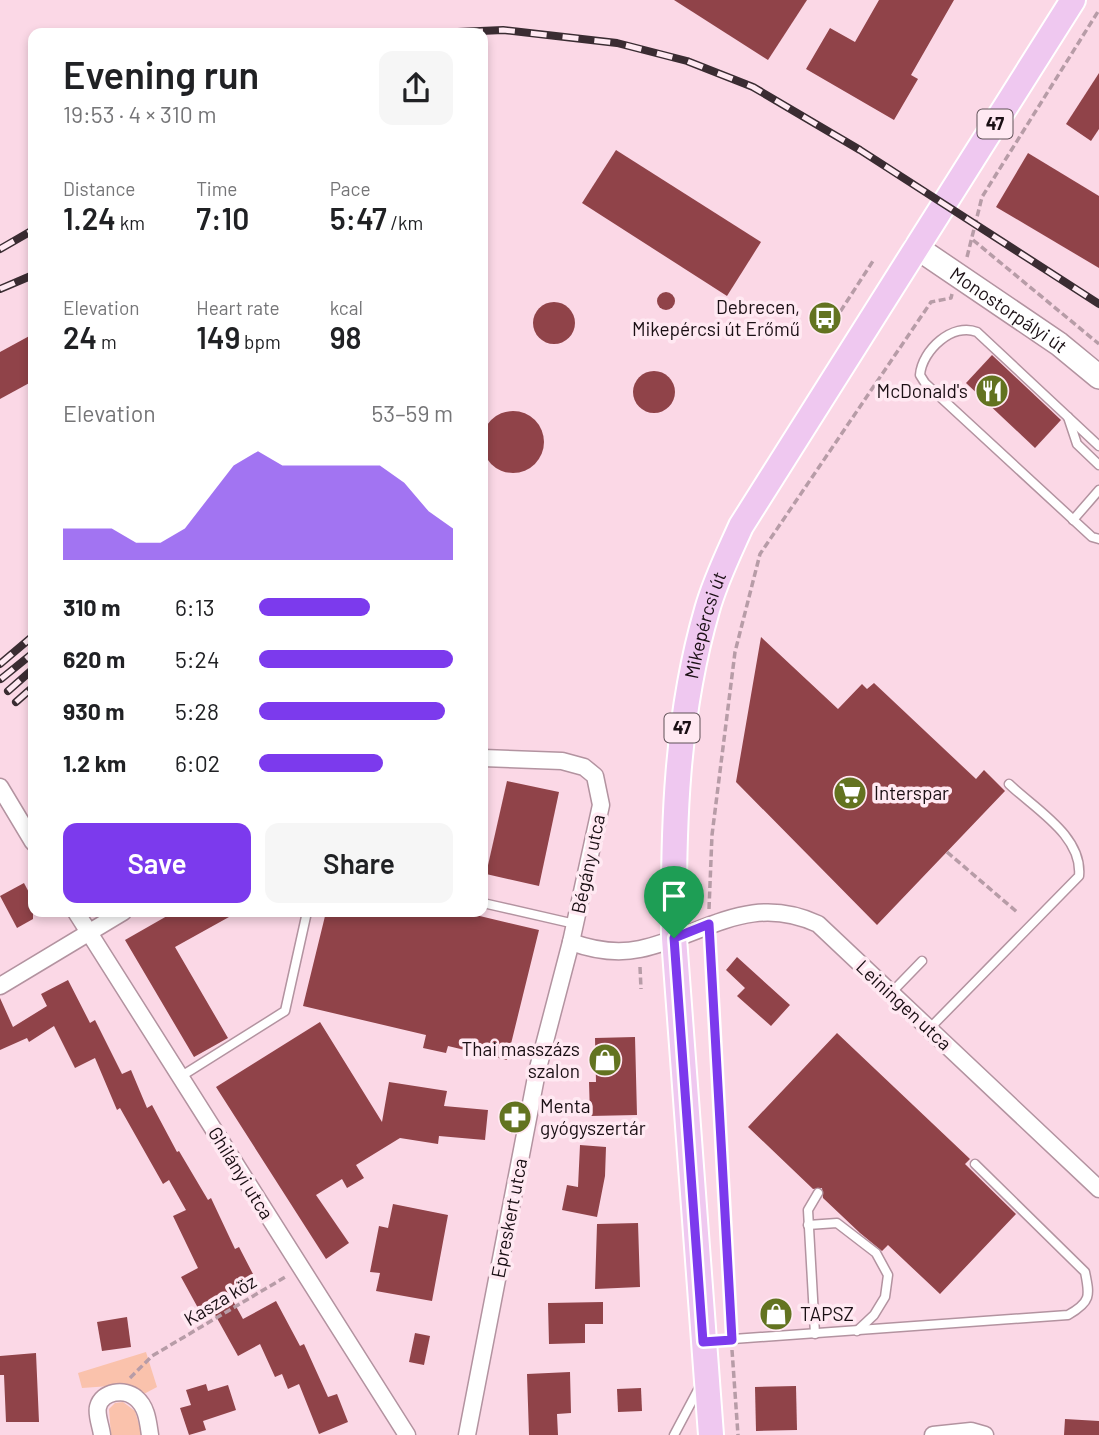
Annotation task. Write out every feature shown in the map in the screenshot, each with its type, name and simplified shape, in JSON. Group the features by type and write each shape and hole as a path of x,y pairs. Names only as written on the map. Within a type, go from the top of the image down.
{"main road":[{"name":"Mikepércsi út","path":"711,1435 674,938 677,780 685,703 707,608 741,526 1073,0"}],"street":[{"name":"Monostorpályi út","path":"916,247 1059,344 1099,377"},
{"name":"Bégány utca","path":"488,758 562,761 584,767 595,776 601,804 571,942"},
{"path":"0,787 28,834"},
{"name":"Leiningen utca","path":"674,938 709,924 759,911 783,911 818,924 1099,1189"},
{"name":"Ghilányi utca","path":"79,917 407,1435"},
{"path":"0,986 115,917"},
{"path":"571,942 595,950 638,950 674,938"},
{"name":"Epreskert utca","path":"467,1435 537,1072 571,942"},
{"path":"102,1435 97,1411 100,1401 109,1394 122,1392 136,1397 142,1405 150,1435"},
{"path":"933,1435 971,1431 985,1435"}],"lane":[{"path":"1099,446 978,332 970,329 950,332 924,360 920,375 925,383 1073,520 1092,537 1099,539"},
{"path":"1069,417 1077,444 1099,465"},
{"path":"1073,520 1099,490"},
{"path":"929,1029 1079,876 1080,865 1073,843 1009,785"},
{"path":"488,904 575,924"},
{"path":"180,1077 285,1011 306,917"},
{"path":"891,993 922,961"},
{"path":"703,1342 1068,1315 1084,1306 1089,1292 1085,1272 975,1164"},
{"path":"815,1334 807,1210 818,1193"},
{"path":"807,1225 837,1223 876,1253 888,1275 885,1297 873,1315 857,1331"},
{"path":"674,1435 706,1374"}],"path":[{"path":"738,1435 709,924 712,835 735,652 760,554 931,302 950,298 973,240 982,197 1099,10"},
{"path":"973,240 1099,344"},
{"path":"829,328 873,261"},
{"path":"947,852 1017,912"},
{"name":"Kasza köz","path":"122,1392 133,1373 152,1356 301,1268"}],"shaded area":[{"path":"146,1352 157,1387 142,1395 124,1385 82,1388 78,1373"},
{"path":"123,1402 135,1411 142,1435 111,1435 109,1409 115,1403"}],"building":[{"path":"674,0 807,0 768,60"},
{"path":"879,0 954,0 911,75 918,79 894,120 806,69 830,28 855,42"},
{"path":"1099,73 1099,129 1091,141 1066,124"},
{"path":"616,150 761,242 727,296 582,203"},
{"path":"1028,153 1099,196 1099,268 996,207"},
{"path":"666,292 672,295 675,301 672,307 666,310 660,307 657,301 660,295"},
{"path":"554,302 569,308 575,323 569,338 554,344 539,338 533,323 539,308"},
{"path":"28,337 28,384 0,399 0,352"},
{"path":"992,355 1061,420 1035,448 966,383"},
{"path":"654,371 669,377 675,392 669,407 654,413 639,407 633,392 639,377"},
{"path":"513,411 530,416 539,425 543,436 539,459 530,468 507,472 496,468 488,460 488,424 496,416"},
{"path":"761,637 838,709 862,684 867,689 874,683 976,779 984,770 1005,791 877,925 736,782"},
{"path":"507,781 559,792 539,886 488,874"},
{"path":"24,883 28,891 28,917 33,919 17,928 0,896"},
{"path":"165,917 229,917 175,947 228,1038 194,1057 125,940"},
{"path":"325,917 484,917 539,930 507,1060 448,1046 446,1053 423,1048 426,1035 303,1006"},
{"path":"737,957 790,1005 771,1026 737,996 745,988 726,970"},
{"path":"68,980 90,1023 95,1020 122,1074 131,1070 147,1108 152,1105 177,1152 179,1151 208,1200 211,1198 235,1249 239,1247 253,1274 228,1292 243,1319 276,1301 300,1346 304,1344 328,1397 337,1394 348,1422 319,1434 299,1384 288,1389 282,1374 275,1377 260,1344 238,1356 208,1302 198,1308 181,1277 198,1268 173,1216 186,1210 169,1180 163,1184 120,1108 117,1110 95,1058 75,1068 54,1026 29,1042 27,1038 0,1050 0,998 13,1027 47,1006 41,994"},
{"path":"320,1022 382,1122 389,1082 447,1091 444,1106 488,1110 485,1140 439,1136 438,1144 400,1138 356,1165 364,1178 347,1188 342,1179 316,1195 349,1243 326,1259 216,1087"},
{"path":"837,1033 970,1159 965,1164 1016,1214 940,1294 888,1245 882,1251 860,1233 823,1198 822,1188 813,1189 748,1127"},
{"path":"635,1037 637,1115 590,1116 589,1082 596,1082 595,1038"},
{"path":"580,1145 606,1147 605,1176 597,1217 562,1210 567,1185 578,1187"},
{"path":"393,1204 448,1215 432,1301 376,1291 380,1273 370,1272 379,1226 388,1228"},
{"path":"638,1223 640,1287 595,1289 597,1224"},
{"path":"603,1302 603,1324 585,1324 585,1343 549,1344 548,1303"},
{"path":"127,1317 131,1347 102,1351 97,1322"},
{"path":"415,1333 430,1336 424,1365 409,1362"},
{"path":"36,1353 39,1422 6,1422 4,1375 0,1375 0,1356"},
{"path":"570,1372 571,1413 557,1414 558,1435 529,1435 527,1374"},
{"path":"206,1384 208,1391 228,1385 236,1410 203,1421 206,1430 189,1435 180,1408 191,1405 186,1390"},
{"path":"796,1386 797,1430 756,1431 755,1387"},
{"path":"641,1388 642,1411 618,1412 617,1389"},
{"path":"1065,1419 1099,1421 1099,1435 1064,1435"}],"railway":[{"path":"488,31 617,43 687,61 753,87 860,150 1099,304"},
{"path":"0,249 28,233"},
{"path":"0,289 28,277"},
{"path":"0,664 28,640"},
{"path":"1,679 28,657"},
{"path":"8,691 28,673"},
{"path":"16,702 28,691"}],"place":[{"name":"Debrecen, Mikepércsi út Erőmű","path":"825,318"},
{"name":"McDonald's","path":"992,391"},
{"name":"Interspar","path":"850,793"},
{"name":"Thai masszázs szalon","path":"605,1060"},
{"name":"Menta gyógyszertár","path":"515,1117"},
{"name":"TAPSZ","path":"776,1314"}],"route":[{"path":"709,924 732,1340 703,1342 674,938 709,924"}]}
